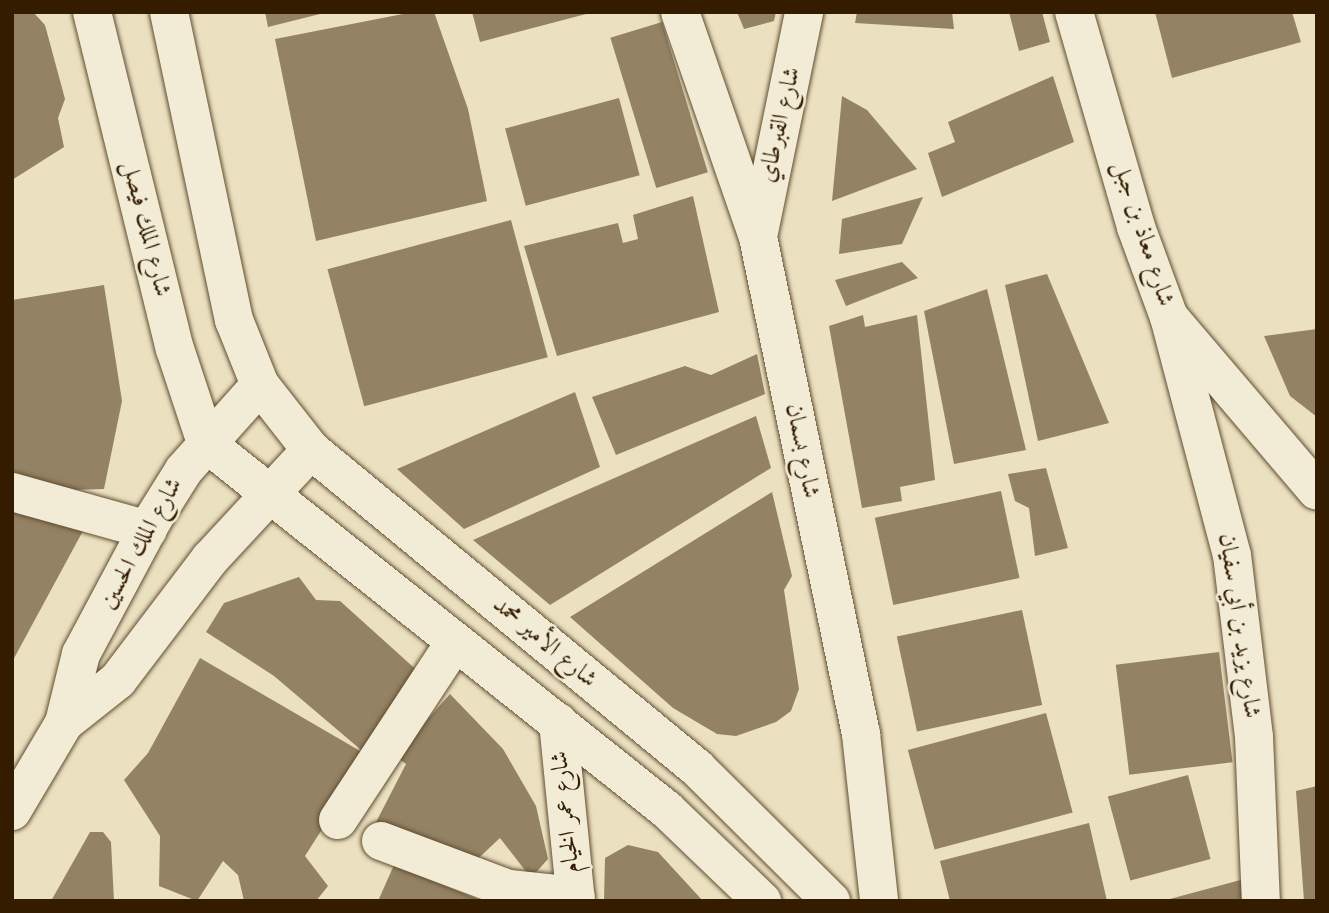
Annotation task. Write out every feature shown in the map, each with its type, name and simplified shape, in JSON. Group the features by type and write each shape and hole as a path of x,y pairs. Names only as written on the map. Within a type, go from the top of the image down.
{"main road":[{"name":"شارع الملك فيصل","path":"92,12 175,349 206,443"},
{"path":"169,12 234,320 260,385"},
{"name":"شارع بسمان","path":"680,12 758,237 861,734 879,901"},
{"name":"شارع القبرطاي","path":"758,237 804,12"},
{"name":"شارع معاذ بن جبل","path":"1074,12 1136,227 1169,317 1317,491"},
{"name":"شارع يزيد بن أبي سفيان","path":"1169,317 1232,555 1254,737 1261,901"},
{"name":"شارع الملك الحسين","path":"12,811 64,723 81,654 148,530 206,443 260,385"},
{"name":"شارع الأمير محمد","path":"260,385 311,450 697,768 831,901"},
{"path":"206,443 265,496 558,722 667,810 762,901"},
{"name":"شارع الملك الحسين","path":"64,723 118,680 265,496 311,450"},
{"path":"12,492 148,530"},
{"path":"338,820 455,642"},
{"name":"شارع عمر الخيام","path":"558,722 576,898"},
{"path":"381,841 509,889 576,898"}],"building":[{"path":"12,12 33,12 45,25 65,99 58,118 64,147 12,180"},
{"path":"265,12 324,12 324,13 268,27"},
{"path":"413,12 434,12 468,109 487,201 316,241 275,39"},
{"path":"472,12 590,12 590,13 480,42"},
{"path":"737,12 776,12 774,21 744,29"},
{"path":"857,12 952,12 954,29 855,23"},
{"path":"1009,12 1042,12 1050,42 1019,51"},
{"path":"1155,12 1292,12 1301,42 1172,78"},
{"path":"662,22 708,172 656,188 610,38"},
{"path":"1053,76 1074,142 942,197 928,153 955,142 948,122"},
{"path":"842,96 867,110 917,169 832,201"},
{"path":"619,98 640,175 526,206 505,129"},
{"path":"693,196 719,312 557,356 524,246 618,223 623,243 638,239 633,215"},
{"path":"923,197 902,244 839,254 842,219"},
{"path":"511,220 548,357 364,406 327,269"},
{"path":"902,262 918,278 846,306 835,280"},
{"path":"1047,274 1109,423 1038,441 1005,285"},
{"path":"104,285 122,401 104,489 69,490 12,474 12,300"},
{"path":"987,289 1026,450 954,464 924,311"},
{"path":"863,315 865,327 917,315 935,480 900,487 902,501 862,508 829,326"},
{"path":"1317,329 1317,417 1290,396 1264,336"},
{"path":"757,354 765,394 616,455 592,397 685,366 711,375"},
{"path":"575,392 600,467 464,529 397,469"},
{"path":"756,416 771,468 550,605 473,540"},
{"path":"1046,468 1068,548 1035,556 1029,508 1015,501 1008,474"},
{"path":"1001,491 1020,578 893,605 875,518"},
{"path":"772,492 792,576 784,590 799,689 791,711 776,722 736,736 717,734 673,708 570,617"},
{"path":"12,511 84,529 12,662"},
{"path":"299,577 316,600 340,601 421,674 305,856 328,886 316,901 244,901 238,875 223,861 197,901 159,886 160,836 124,780 148,753 200,658 367,755 274,676 206,632 224,603"},
{"path":"1022,610 1042,705 917,731 897,637"},
{"path":"1219,652 1233,762 1129,775 1116,665"},
{"path":"450,694 503,749 536,806 548,859 531,878 500,838 469,867 374,826 406,764 395,756"},
{"path":"1046,713 1073,812 935,850 908,750"},
{"path":"1188,775 1211,859 1130,881 1108,796"},
{"path":"1317,786 1317,901 1304,901 1296,791"},
{"path":"1089,823 1107,901 950,901 940,861"},
{"path":"90,832 103,832 111,842 114,901 51,901"},
{"path":"628,845 658,852 703,901 604,901 605,858"},
{"path":"394,865 482,901 378,901"},
{"path":"1248,878 1249,901 1166,901 1166,900"}]}
